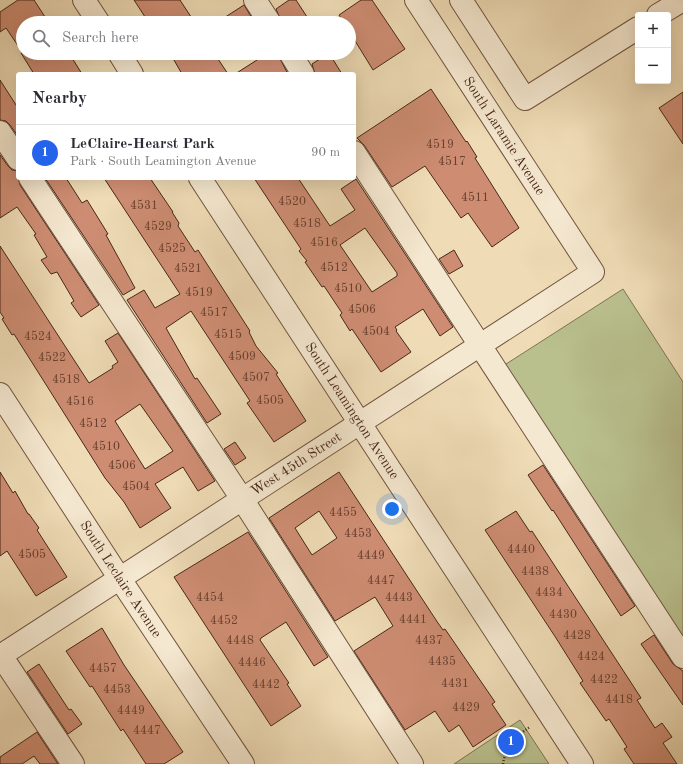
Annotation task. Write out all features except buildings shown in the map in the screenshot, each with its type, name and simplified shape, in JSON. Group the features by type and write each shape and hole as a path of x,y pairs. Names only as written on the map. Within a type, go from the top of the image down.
{"street":[{"path":"84,0 94,16"},
{"path":"255,0 265,16"},
{"name":"South Laramie Avenue","path":"416,0 593,272"},
{"path":"461,0 525,100 635,30"},
{"path":"663,12 683,0"},
{"path":"123,60 131,72"},
{"path":"294,60 302,72"},
{"path":"0,132 16,156"},
{"path":"356,155 683,657"},
{"path":"31,180 242,499 412,764"},
{"name":"South Leamington Avenue","path":"201,180 582,764"},
{"name":"West 45th Street","path":"0,655 120,579 593,272"},
{"name":"South Leclaire Avenue","path":"0,394 120,579 243,764"},
{"path":"0,655 72,764"}],"path":[{"path":"503,764 511,744 519,734 530,727"}],"green space":[{"path":"623,289 683,382 683,640 503,366"},
{"path":"520,720 549,764 454,764"}],"place":[{"name":"LeClaire-Hearst Park","path":"511,742"}]}
